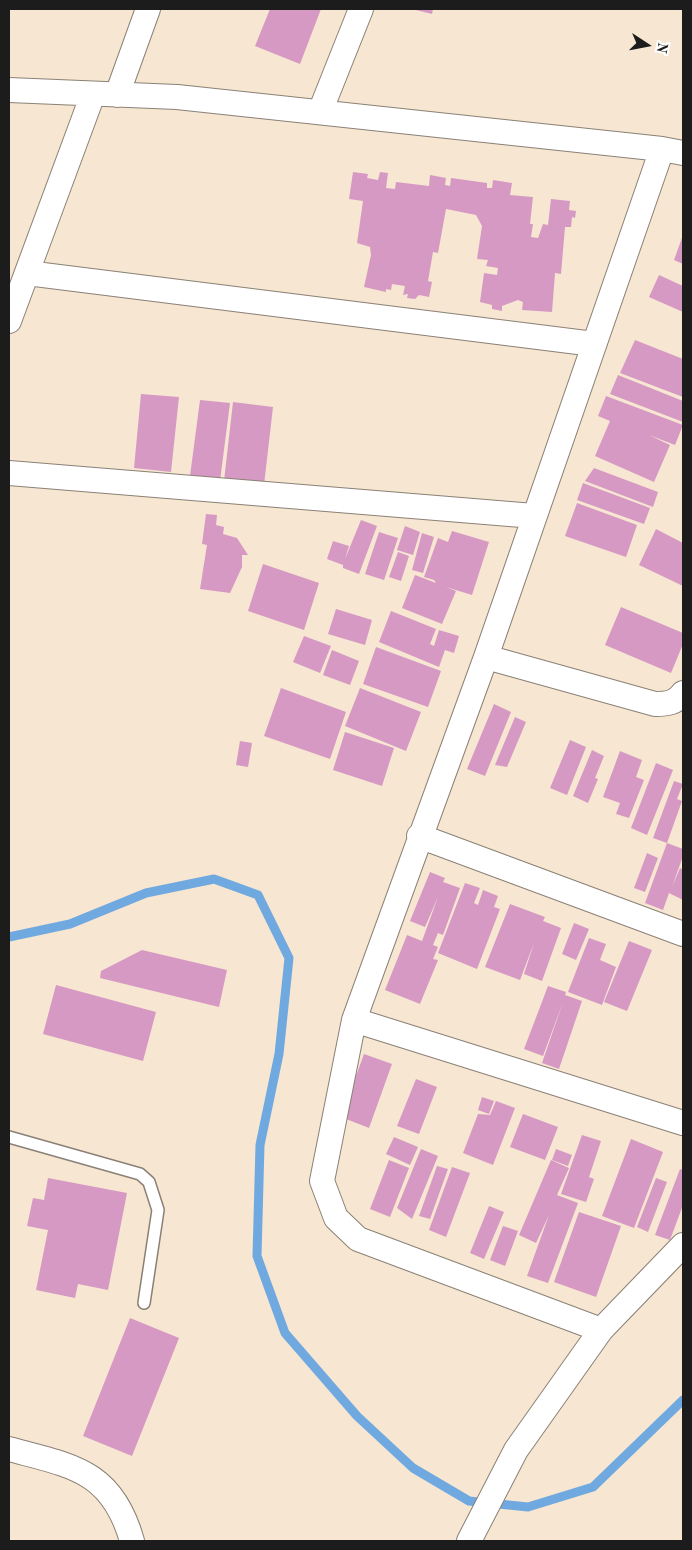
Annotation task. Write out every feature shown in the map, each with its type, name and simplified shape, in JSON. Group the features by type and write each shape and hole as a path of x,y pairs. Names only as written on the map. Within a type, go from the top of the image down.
{"street":[{"path":"117,94 148,9"},
{"path":"320,112 360,9"},
{"path":"9,90 176,97 672,151 594,344 486,658 354,1020 322,1181 336,1218 358,1239 601,1330"},
{"path":"9,321 93,94"},
{"path":"27,273 594,344"},
{"path":"9,473 534,516"},
{"path":"486,658 656,704 669,704 679,699 683,693"},
{"path":"420,836 683,934"},
{"path":"354,1020 683,1123"},
{"path":"469,1541 516,1450 601,1330 683,1245"},
{"path":"9,1449 67,1464 94,1478 112,1496 126,1521 132,1541"}],"lane":[{"path":"9,1137 140,1174 148,1182 158,1210 144,1303"}],"building":[{"path":"270,9 321,9 300,64 255,46"},
{"path":"412,9 433,9 432,14"},
{"path":"353,172 368,174 367,178 378,180 380,172 388,173 386,188 395,189 396,182 429,186 430,175 446,178 445,185 450,186 451,178 487,183 487,188 492,188 493,180 512,183 510,195 533,197 530,224 533,224 531,237 538,238 543,224 548,225 551,199 570,201 569,210 576,211 575,218 572,217 571,227 565,227 561,274 555,273 552,312 522,310 523,302 518,300 502,306 502,311 492,309 492,305 480,302 484,273 497,275 498,268 486,266 488,260 477,259 482,226 476,215 446,209 438,253 433,252 428,281 432,282 429,297 419,295 415,299 407,298 408,294 403,295 405,286 392,284 391,290 386,289 386,292 364,287 371,255 370,247 357,243 363,201 349,199"},
{"path":"683,235 683,264 674,260"},
{"path":"659,275 683,286 683,312 649,297"},
{"path":"635,340 683,359 683,397 620,373"},
{"path":"618,375 683,401 683,422 610,394"},
{"path":"141,394 179,397 171,472 134,468"},
{"path":"606,396 683,425 675,445 649,435 670,445 654,482 595,456 610,421 598,416"},
{"path":"200,400 230,403 220,481 212,477 211,486 198,477 190,476"},
{"path":"233,402 273,407 264,485 224,481"},
{"path":"594,468 658,492 653,507 585,481"},
{"path":"583,483 650,508 644,524 577,500"},
{"path":"577,503 637,525 626,557 565,536"},
{"path":"206,514 217,515 216,525 224,527 223,534 237,538 248,555 242,555 242,567 230,593 200,589 207,545 202,544"},
{"path":"361,520 377,526 359,574 327,559 333,541 349,546 345,559"},
{"path":"405,526 420,532 413,555 397,550"},
{"path":"656,529 683,543 683,586 639,565"},
{"path":"452,531 489,542 472,595 446,587 456,591 442,624 402,608 415,575 436,583 434,580 424,577 438,538 448,542"},
{"path":"379,532 398,538 384,580 365,574"},
{"path":"422,533 434,537 423,573 412,570"},
{"path":"398,552 409,556 401,581 389,577"},
{"path":"263,564 319,583 304,630 248,611"},
{"path":"621,607 683,633 683,644 671,673 605,645"},
{"path":"336,609 372,620 365,645 328,634"},
{"path":"391,611 436,629 430,644 434,646 439,630 459,636 454,653 445,650 439,667 379,642"},
{"path":"304,636 331,646 320,673 293,662"},
{"path":"376,647 441,671 428,707 363,684"},
{"path":"332,650 359,661 350,685 323,675"},
{"path":"281,688 346,712 330,759 264,736"},
{"path":"360,688 421,712 406,751 345,726"},
{"path":"494,704 511,712 485,776 467,769"},
{"path":"515,717 526,722 507,767 495,765"},
{"path":"345,732 394,748 382,786 333,770"},
{"path":"570,740 586,747 567,795 550,788"},
{"path":"240,741 252,743 248,767 236,765"},
{"path":"592,750 604,756 595,778 598,779 588,803 573,796"},
{"path":"620,751 642,760 636,777 644,780 629,818 616,814 620,803 603,797"},
{"path":"656,763 673,770 647,835 631,828"},
{"path":"674,781 683,784 677,799 682,801 667,843 653,838"},
{"path":"667,843 683,849 683,856 672,887 680,868 683,870 683,900 669,893 663,910 645,903"},
{"path":"647,853 658,858 645,892 634,888"},
{"path":"430,872 445,878 443,882 460,888 443,935 438,933 433,945 438,947 433,959 438,960 420,1004 385,990 407,935 422,941 438,897 425,927 410,921"},
{"path":"465,883 480,888 474,903 478,905 483,890 498,896 494,907 500,909 477,969 438,953"},
{"path":"510,904 545,917 543,921 561,928 542,981 524,974 534,943 520,980 485,967"},
{"path":"574,923 589,929 576,960 562,954"},
{"path":"589,938 606,944 600,960 616,967 602,1005 568,992"},
{"path":"629,941 652,950 627,1011 604,1002"},
{"path":"142,950 227,970 219,1007 100,978 101,971"},
{"path":"56,985 156,1012 143,1061 43,1034"},
{"path":"548,986 566,992 565,995 582,1001 559,1069 542,1063 563,1002 543,1056 524,1049"},
{"path":"364,1054 392,1064 369,1128 341,1117"},
{"path":"416,1079 437,1087 419,1134 397,1126"},
{"path":"482,1097 494,1101 489,1114 478,1110"},
{"path":"496,1101 515,1108 493,1165 463,1153 478,1114 490,1115"},
{"path":"523,1114 558,1127 545,1160 510,1147"},
{"path":"582,1135 601,1141 589,1177 594,1179 586,1202 561,1194"},
{"path":"394,1137 418,1147 410,1165 386,1154"},
{"path":"631,1139 663,1152 634,1228 602,1216"},
{"path":"421,1149 438,1156 412,1219 397,1208"},
{"path":"556,1149 572,1155 568,1166 552,1160"},
{"path":"389,1160 409,1168 390,1217 370,1209"},
{"path":"551,1160 569,1168 557,1195 578,1203 548,1283 527,1276 549,1215 536,1243 519,1235"},
{"path":"437,1166 448,1169 430,1219 419,1216"},
{"path":"452,1167 470,1173 446,1237 429,1230"},
{"path":"680,1169 683,1170 683,1205 670,1240 655,1235"},
{"path":"48,1178 127,1193 108,1290 78,1284 75,1298 36,1290 48,1230 27,1226 33,1198 44,1200"},
{"path":"656,1178 667,1182 648,1232 637,1227"},
{"path":"489,1206 504,1212 484,1259 470,1253"},
{"path":"579,1212 621,1226 596,1297 554,1282"},
{"path":"503,1226 518,1231 505,1266 490,1260"},
{"path":"130,1318 179,1338 132,1456 83,1436"}],"waterway":[{"path":"9,937 70,924 146,893 214,879 258,895 289,958 279,1054 260,1145 257,1256 285,1333 357,1416 413,1468 469,1501 528,1507 593,1487 683,1400"}]}
